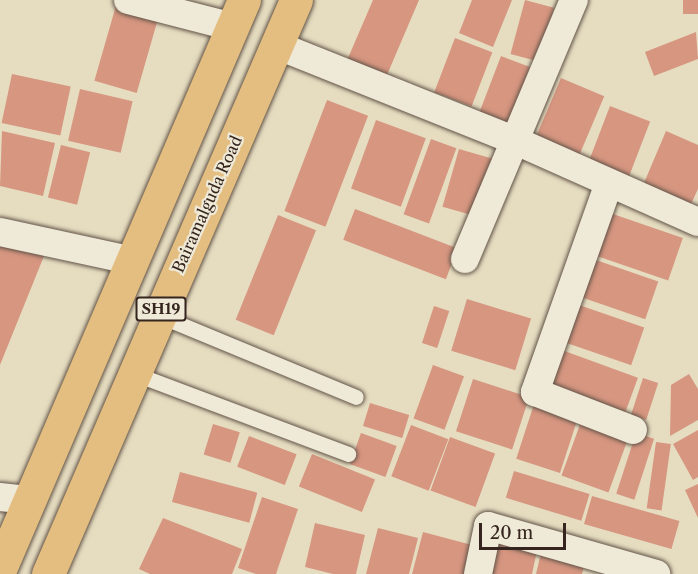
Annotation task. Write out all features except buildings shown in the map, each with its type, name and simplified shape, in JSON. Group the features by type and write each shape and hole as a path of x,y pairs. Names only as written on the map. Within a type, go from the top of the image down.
{"main road":[{"name":"Bairamalguda Road","path":"48,574 296,0"},
{"name":"SH19","path":"0,569 15,499 129,260 238,13"}],"street":[{"path":"128,0 238,13"},
{"path":"465,259 574,0"},
{"path":"276,45 516,141 698,222"},
{"path":"609,183 535,392 633,430"},
{"path":"0,232 129,260"},
{"path":"478,574 488,526 656,574"}],"lane":[{"path":"158,315 356,397"},
{"path":"133,373 348,454"}]}
